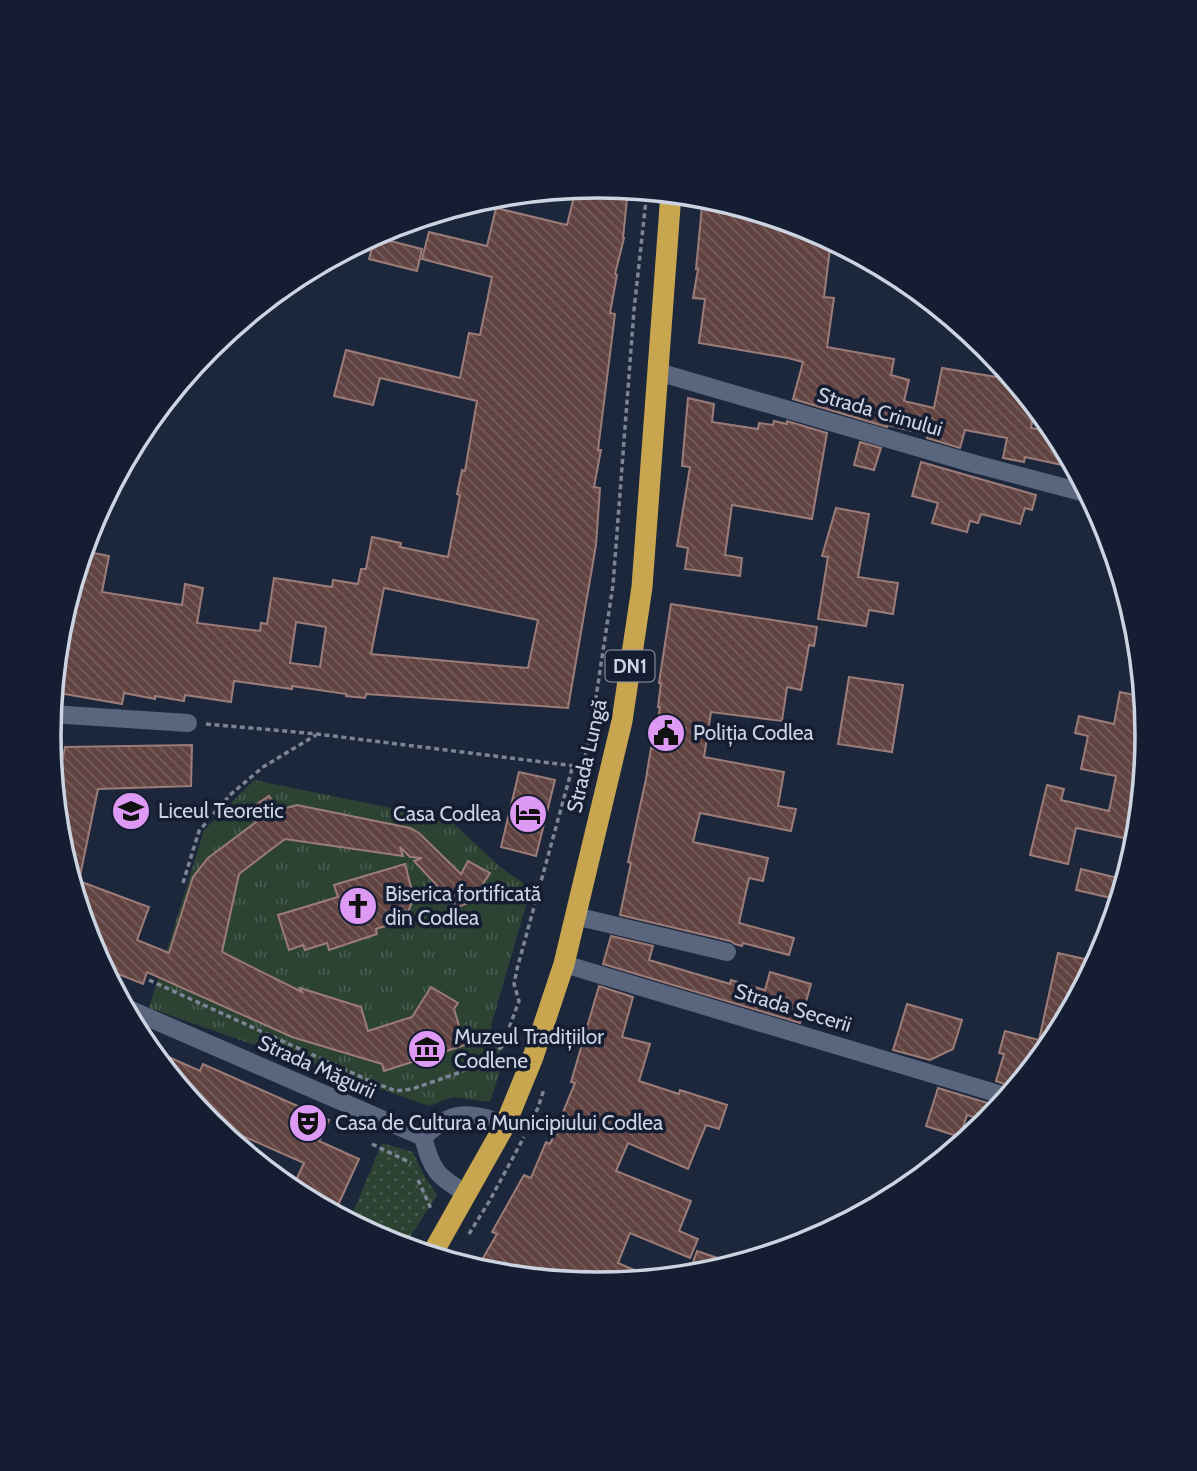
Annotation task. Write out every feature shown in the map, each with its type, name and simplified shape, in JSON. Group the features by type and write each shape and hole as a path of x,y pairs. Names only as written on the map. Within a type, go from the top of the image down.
{"highway":[{"name":"Strada Lungă","path":"437,1247 506,1123 533,1057 564,964 622,721 642,587 670,203"}],"street":[{"name":"Strada Crinului","path":"658,372 1076,491"},
{"path":"62,715 188,723"},
{"path":"575,916 727,952"},
{"name":"Strada Secerii","path":"564,964 998,1094"},
{"name":"Strada Măgurii","path":"139,1014 424,1137"},
{"path":"467,1194 444,1181 435,1170 429,1159 424,1137 439,1123 453,1116 472,1115 506,1123"}],"path":[{"path":"188,723 317,734 583,766 613,585 645,200"},
{"path":"593,717 622,721"},
{"path":"183,883 200,831 230,795 262,767 317,734"},
{"path":"149,980 396,1091 412,1089 461,1072 502,1047 508,1034 519,1001 514,984 517,969 573,765"},
{"path":"372,1144 410,1162 432,1210 426,1220"}],"green space":[{"path":"254,780 450,820 500,867 531,888 491,1026 503,1062 490,1102 453,1097 429,1106 149,1008 204,830"},
{"path":"382,1143 413,1152 437,1195 409,1238 353,1213"}],"building":[{"path":"573,199 627,199 624,238 615,274 617,275 610,313 615,314 598,450 601,450 594,487 600,488 596,545 568,708 366,694 365,698 292,686 292,689 234,681 231,702 185,695 184,701 155,696 155,699 124,693 122,704 63,694 72,631 94,553 109,556 102,592 182,605 185,584 203,588 197,623 260,631 261,623 267,624 274,578 332,587 333,580 358,584 361,569 366,569 372,537 401,543 400,547 448,557 460,495 457,494 462,470 465,471 477,401 380,378 373,405 334,396 346,350 460,378 469,333 480,335 492,277 422,259 429,232 487,246 498,208 567,225","holes":["384,588 538,620 528,668 371,654","296,622 326,627 320,667 290,663"]},
{"path":"702,209 771,227 830,251 824,297 834,298 827,347 894,359 891,375 909,380 904,401 934,408 942,368 999,377 1033,419 1031,428 1040,430 1063,465 1025,457 1024,462 1003,458 1007,438 965,430 960,448 927,438 928,435 888,425 887,427 793,399 803,362 699,343 705,299 693,298"},
{"path":"389,241 422,249 417,271 369,259 372,249"},
{"path":"688,398 714,404 712,422 758,429 759,423 773,425 774,421 787,424 787,421 827,433 812,519 732,505 725,555 742,558 740,576 685,569 688,548 677,546 690,467 682,466"},
{"path":"860,442 881,448 874,470 854,465"},
{"path":"921,462 1036,495 1032,510 1025,508 1020,524 981,514 978,523 970,521 967,532 932,523 938,503 912,496"},
{"path":"836,508 869,514 858,577 898,583 893,614 869,610 866,626 818,619 828,557 822,556"},
{"path":"671,604 817,627 814,646 809,645 801,690 787,687 782,721 711,712 704,757 784,772 778,806 796,809 791,831 700,813 693,842 768,858 763,881 749,878 739,923 794,938 789,955 620,915 651,748 654,749 660,707 659,683"},
{"path":"849,677 903,685 892,752 838,744"},
{"path":"1120,692 1134,695 1135,771 1125,838 1076,828 1068,864 1030,855 1047,785 1064,789 1061,800 1109,811 1116,776 1081,769 1088,736 1075,733 1079,716 1114,724"},
{"path":"192,745 191,786 98,789 80,875 66,806 62,763 65,747"},
{"name":"Casa Codlea","path":"519,772 555,780 536,856 501,847"},
{"path":"269,796 278,810 297,805 410,828 419,833 461,874 468,861 490,873 471,902 457,907 414,861 422,858 410,857 400,847 403,856 285,839 239,874 222,952 302,992 300,988 361,1007 368,1031 412,1017 431,987 458,1003 454,1009 465,1045 384,1071 382,1064 292,1037 147,972 143,984 117,974 102,941 82,882 149,907 137,940 169,953 193,877 208,858 256,822 248,810"},
{"name":"Biserica fortificată din Codlea","path":"405,864 414,899 407,913 408,919 376,929 377,934 329,950 327,943 305,950 303,945 289,950 278,915 338,897 334,885"},
{"path":"1081,869 1116,878 1110,898 1076,890"},
{"path":"611,936 653,946 649,960 730,984 731,980 765,990 770,972 811,984 800,1023 603,964"},
{"path":"1058,953 1086,959 1064,1004 1025,1063 1007,1085 996,1081 1004,1054 999,1053 1005,1031 1039,1040"},
{"path":"599,986 633,997 622,1037 650,1044 639,1081 679,1094 680,1090 727,1105 719,1129 706,1125 688,1169 628,1143 616,1171 691,1201 679,1231 698,1239 690,1258 630,1233 618,1263 638,1272 563,1272 482,1259 497,1234 492,1232 524,1175 531,1178 546,1142 550,1144 575,1083 571,1082"},
{"path":"907,1004 962,1020 953,1049 930,1060 893,1050"},
{"path":"168,1057 200,1071 203,1064 329,1120 319,1141 359,1159 338,1205 296,1179 304,1163 239,1135 195,1090"},
{"path":"938,1088 989,1103 976,1117 967,1115 962,1130 956,1136 926,1126"},
{"path":"697,1251 719,1258 703,1262 692,1264"}],"place":[{"name":"Poliția Codlea","path":"666,733"},
{"name":"Liceul Teoretic","path":"131,811"},
{"name":"Casa Codlea","path":"528,814"},
{"name":"Biserica fortificată din Codlea","path":"358,906"},
{"name":"Muzeul Tradițiilor Codlene","path":"427,1049"},
{"name":"Casa de Cultura a Municipiului Codlea","path":"308,1123"}]}
